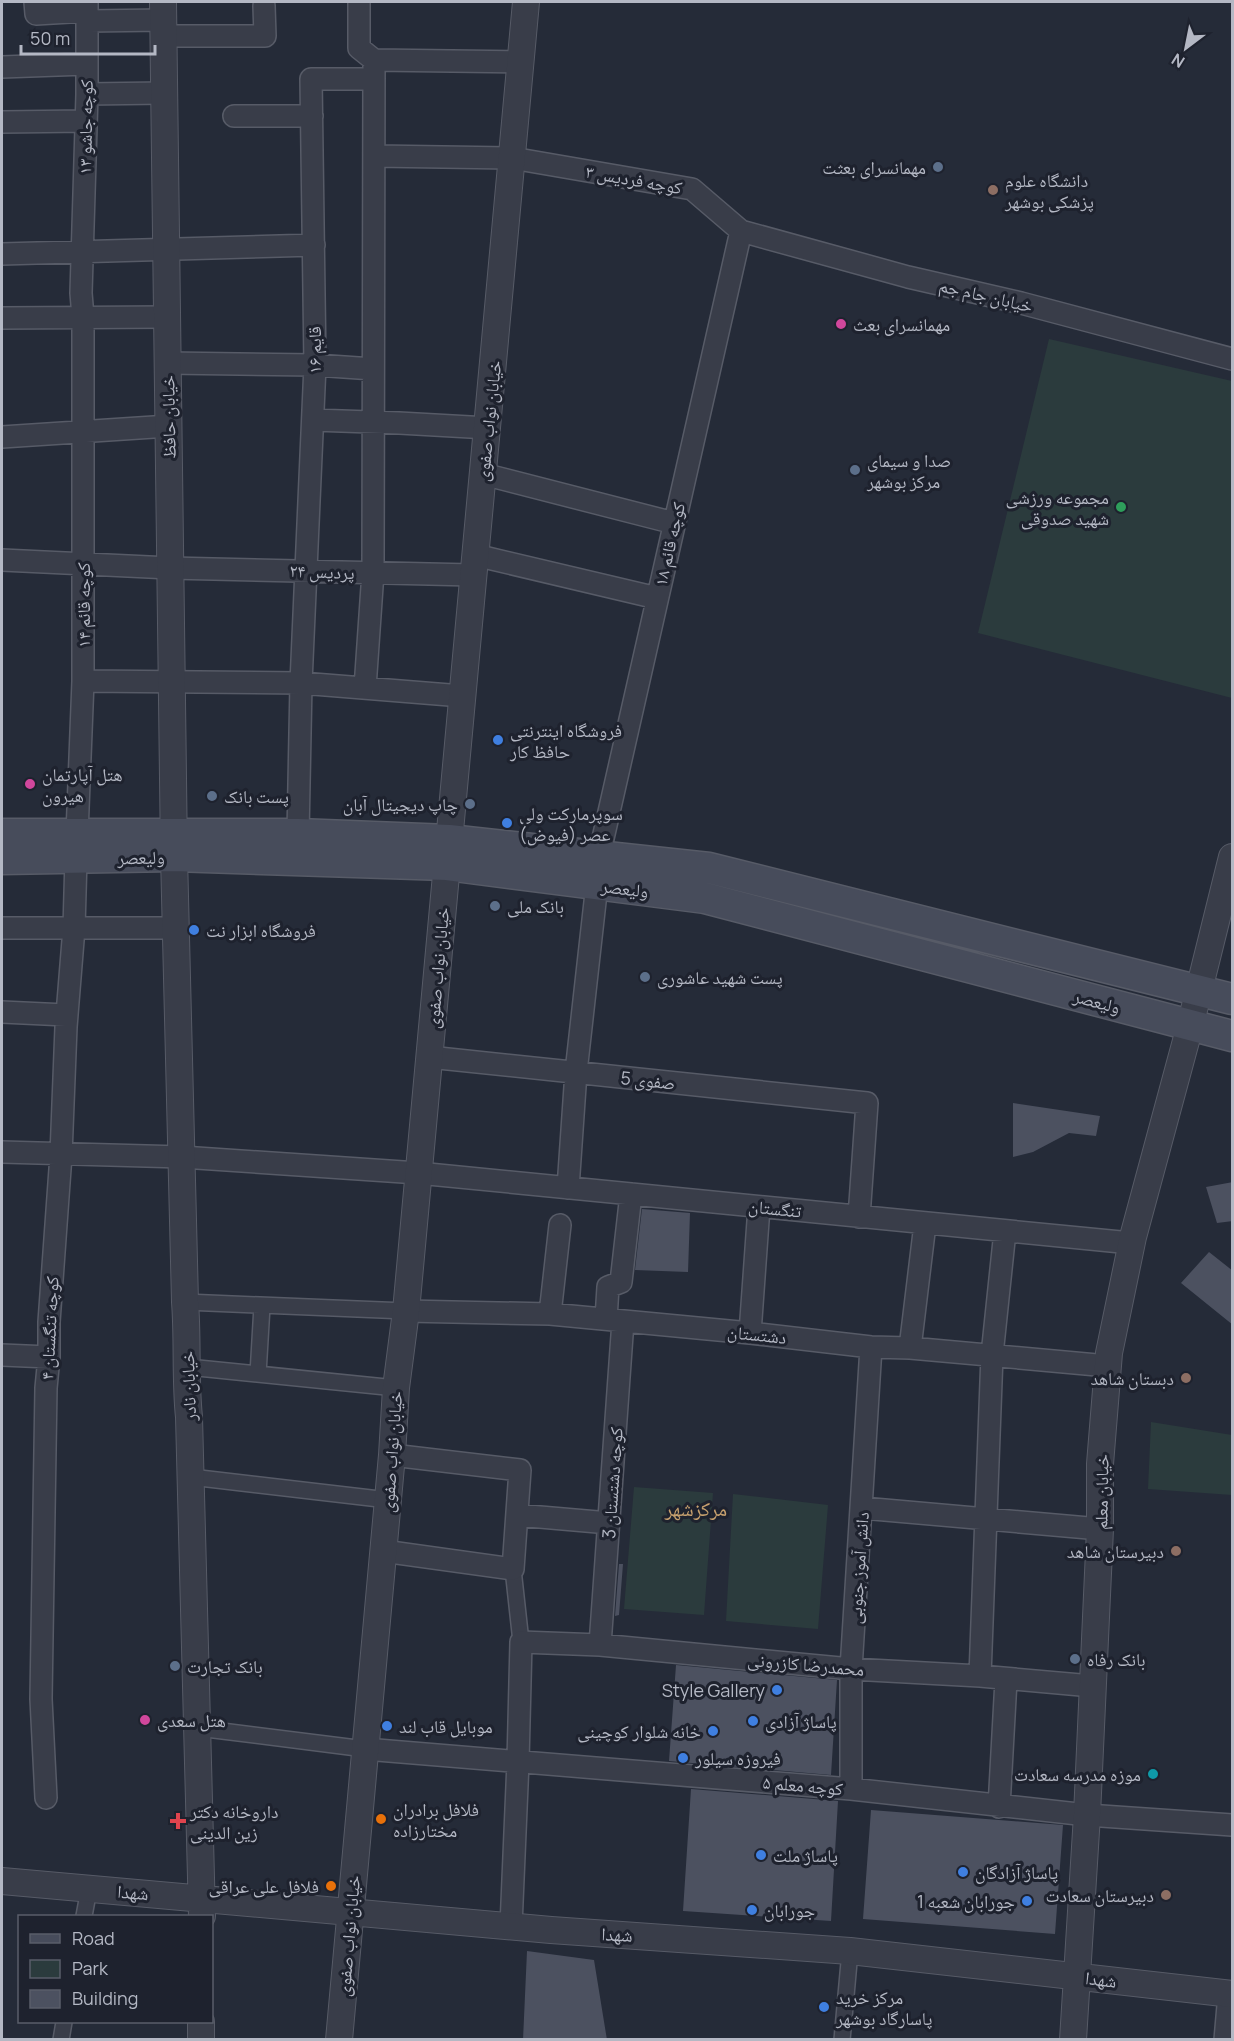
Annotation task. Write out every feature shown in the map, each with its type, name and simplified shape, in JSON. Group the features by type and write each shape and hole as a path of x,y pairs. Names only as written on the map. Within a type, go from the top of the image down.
{"main road":[{"name":"ولیعصر","path":"2,834 76,846"},
{"name":"ولیعصر","path":"174,844 298,834 598,870 1233,1036"},
{"name":"ولیعصر","path":"2,859 76,846 174,844 448,852"},
{"name":"ولیعصر","path":"598,870 709,868 1233,999"},
{"path":"799,923 806,893"}],"street":[{"path":"35,2 36,14 88,11 163,19 265,36 264,6"},
{"path":"359,2 359,48 374,70 375,156 373,572 365,688"},
{"name":"خیابان نواب صفوی","path":"339,2040 392,1455 396,1388 406,1311 526,2"},
{"name":"کوچه جاشو ۱۳","path":"83,317 81,293 88,11"},
{"name":"خیابان حافظ","path":"163,19 174,844"},
{"path":"374,70 520,62"},
{"path":"2,67 87,64"},
{"name":"قایم ۱۶","path":"298,834 301,683 315,365 311,79 374,70"},
{"path":"87,93 164,93"},
{"path":"234,116 312,116"},
{"path":"2,122 86,121"},
{"name":"کوچه فردیس ۳","path":"375,156 512,158 692,189 741,231"},
{"name":"خیابان جام جم","path":"741,231 908,277 1021,303 1233,359"},
{"name":"کوچه قائم ۱۸","path":"568,1188 576,1072 598,870 657,598 741,231"},
{"path":"2,254 314,245"},
{"name":"کوچه قائم ۱۴","path":"66,1021 74,928 83,681 83,317"},
{"path":"2,318 167,317"},
{"path":"168,363 315,365 373,369"},
{"path":"313,420 488,428"},
{"path":"2,437 168,426"},
{"path":"483,474 674,523"},
{"name":"پردیس ۲۴","path":"2,560 83,562 170,568 373,572 474,565 657,598"},
{"path":"83,681 301,683 462,696"},
{"name":"خیابان نادر","path":"174,844 202,1907"},
{"path":"1198,992 1233,857"},
{"path":"2,928 164,928"},
{"name":"خیابان معلم","path":"1073,2040 1087,1815 1100,1529 1100,1464 1108,1353 1131,1244 1198,992"},
{"path":"2,1012 66,1021"},
{"name":"کوچه تنگستان ۴","path":"46,1798 41,1699 46,1388 62,1155 66,1021"},
{"name":"صفوی 5","path":"429,1057 867,1103 859,1216"},
{"name":"تنگستان","path":"2,1152 182,1157 418,1173 1131,1244"},
{"name":"کوچه دشتستان 3","path":"600,1645 609,1523 614,1320 608,1287 621,1281 631,1194"},
{"path":"750,1333 759,1207"},
{"path":"910,1348 925,1224"},
{"path":"550,1314 560,1225"},
{"path":"980,1676 992,1355 1005,1231"},
{"path":"185,1302 406,1311"},
{"path":"258,1374 262,1306"},
{"name":"دشتستان","path":"406,1311 550,1314 870,1347 910,1348 1108,1366"},
{"name":"دانش آموز جنوبی","path":"851,1789 850,1669 862,1508 870,1347"},
{"path":"2,1355 49,1357"},
{"path":"188,1368 396,1388"},
{"path":"392,1455 520,1470 513,1569 521,1642 511,1926"},
{"path":"191,1477 388,1500"},
{"path":"862,1508 1100,1529"},
{"path":"517,1515 609,1523"},
{"path":"383,1551 513,1569"},
{"name":"محمدرضا کازرونی","path":"521,1642 600,1645 850,1669 980,1676 1092,1686"},
{"path":"999,1807 1006,1680"},
{"path":"198,1728 365,1749"},
{"name":"کوچه معلم ۵","path":"365,1749 851,1789 1087,1815 1233,1825"},
{"name":"شهدا","path":"2,1881 89,1889 202,1907 350,1911 511,1926 850,1951 1231,1994"},
{"path":"84,1915 89,1889"},
{"path":"842,2040 850,1951"},
{"path":"1225,2040 1231,1994"},
{"path":"61,2040 64,2023"},
{"path":"201,2023 201,2040"}],"green space":[{"name":"مجموعه ورزشی شهید صدوقی","path":"1049,339 1232,381 1232,698 978,633"},
{"path":"1151,1422 1232,1435 1232,1495 1148,1489"},
{"path":"634,1487 713,1493 704,1615 624,1609"},
{"path":"733,1494 828,1505 818,1629 726,1621"}],"building":[{"path":"1013,1103 1100,1116 1096,1136 1069,1133 1033,1152 1013,1157"},
{"path":"1233,1182 1233,1221 1217,1223 1206,1187"},
{"path":"642,1209 690,1213 688,1272 635,1270"},
{"path":"1209,1252 1233,1271 1233,1325 1181,1283"},
{"path":"619,1564 623,1564 619,1615 615,1616"},
{"name":"پاساژ آزادی","path":"676,1665 837,1680 831,1775 669,1761"},
{"name":"پاساژ ملت","path":"691,1789 838,1801 831,1921 683,1911"},
{"name":"پاساژ آزادگان","path":"871,1810 1063,1825 1055,1934 863,1919"},
{"path":"527,1951 594,1960 607,2040 523,2040"}],"place":[{"name":"مهمانسرای بعثت","path":"938,167"},
{"name":"دانشگاه علوم پزشکی بوشهر","path":"993,190"},
{"name":"مهمانسرای بعث","path":"841,324"},
{"name":"صدا و سیمای مرکز بوشهر","path":"855,470"},
{"name":"مجموعه ورزشی شهید صدوقی","path":"1121,507"},
{"name":"فروشگاه اینترنتی حافظ کار","path":"498,740"},
{"name":"هتل آپارتمان هیرون","path":"30,784"},
{"name":"پست بانک","path":"212,796"},
{"name":"چاپ دیجیتال آبان","path":"470,804"},
{"name":"سوپرمارکت ولی عصر (فیوض)","path":"507,823"},
{"name":"بانک ملی","path":"495,906"},
{"name":"فروشگاه ابزار نت","path":"194,930"},
{"name":"پست شهید عاشوری","path":"645,977"},
{"name":"دبستان شاهد","path":"1186,1378"},
{"name":"دبیرستان شاهد","path":"1176,1551"},
{"name":"بانک رفاه","path":"1075,1659"},
{"name":"بانک تجارت","path":"175,1666"},
{"name":"Style Gallery","path":"777,1690"},
{"name":"هتل سعدی","path":"145,1720"},
{"name":"پاساژ آزادی","path":"753,1721"},
{"name":"موبایل قاب لند","path":"387,1726"},
{"name":"خانه شلوار کوچینی","path":"713,1731"},
{"name":"فیروزه سیلور","path":"683,1758"},
{"name":"موزه مدرسه سعادت","path":"1153,1774"},
{"name":"فلافل برادران مختارزاده","path":"381,1819"},
{"name":"داروخانه دکتر زین الدینی","path":"178,1821"},
{"name":"پاساژ ملت","path":"761,1855"},
{"name":"پاساژ آزادگان","path":"963,1872"},
{"name":"فلافل علی عراقی","path":"331,1886"},
{"name":"دبیرستان سعادت","path":"1166,1895"},
{"name":"جورابان شعبه 1","path":"1027,1901"},
{"name":"جورابان","path":"752,1910"},
{"name":"مرکز خرید پاسارگاد بوشهر","path":"824,2007"}],"district":[{"name":"مرکزشهر","path":"696,1508"}]}
